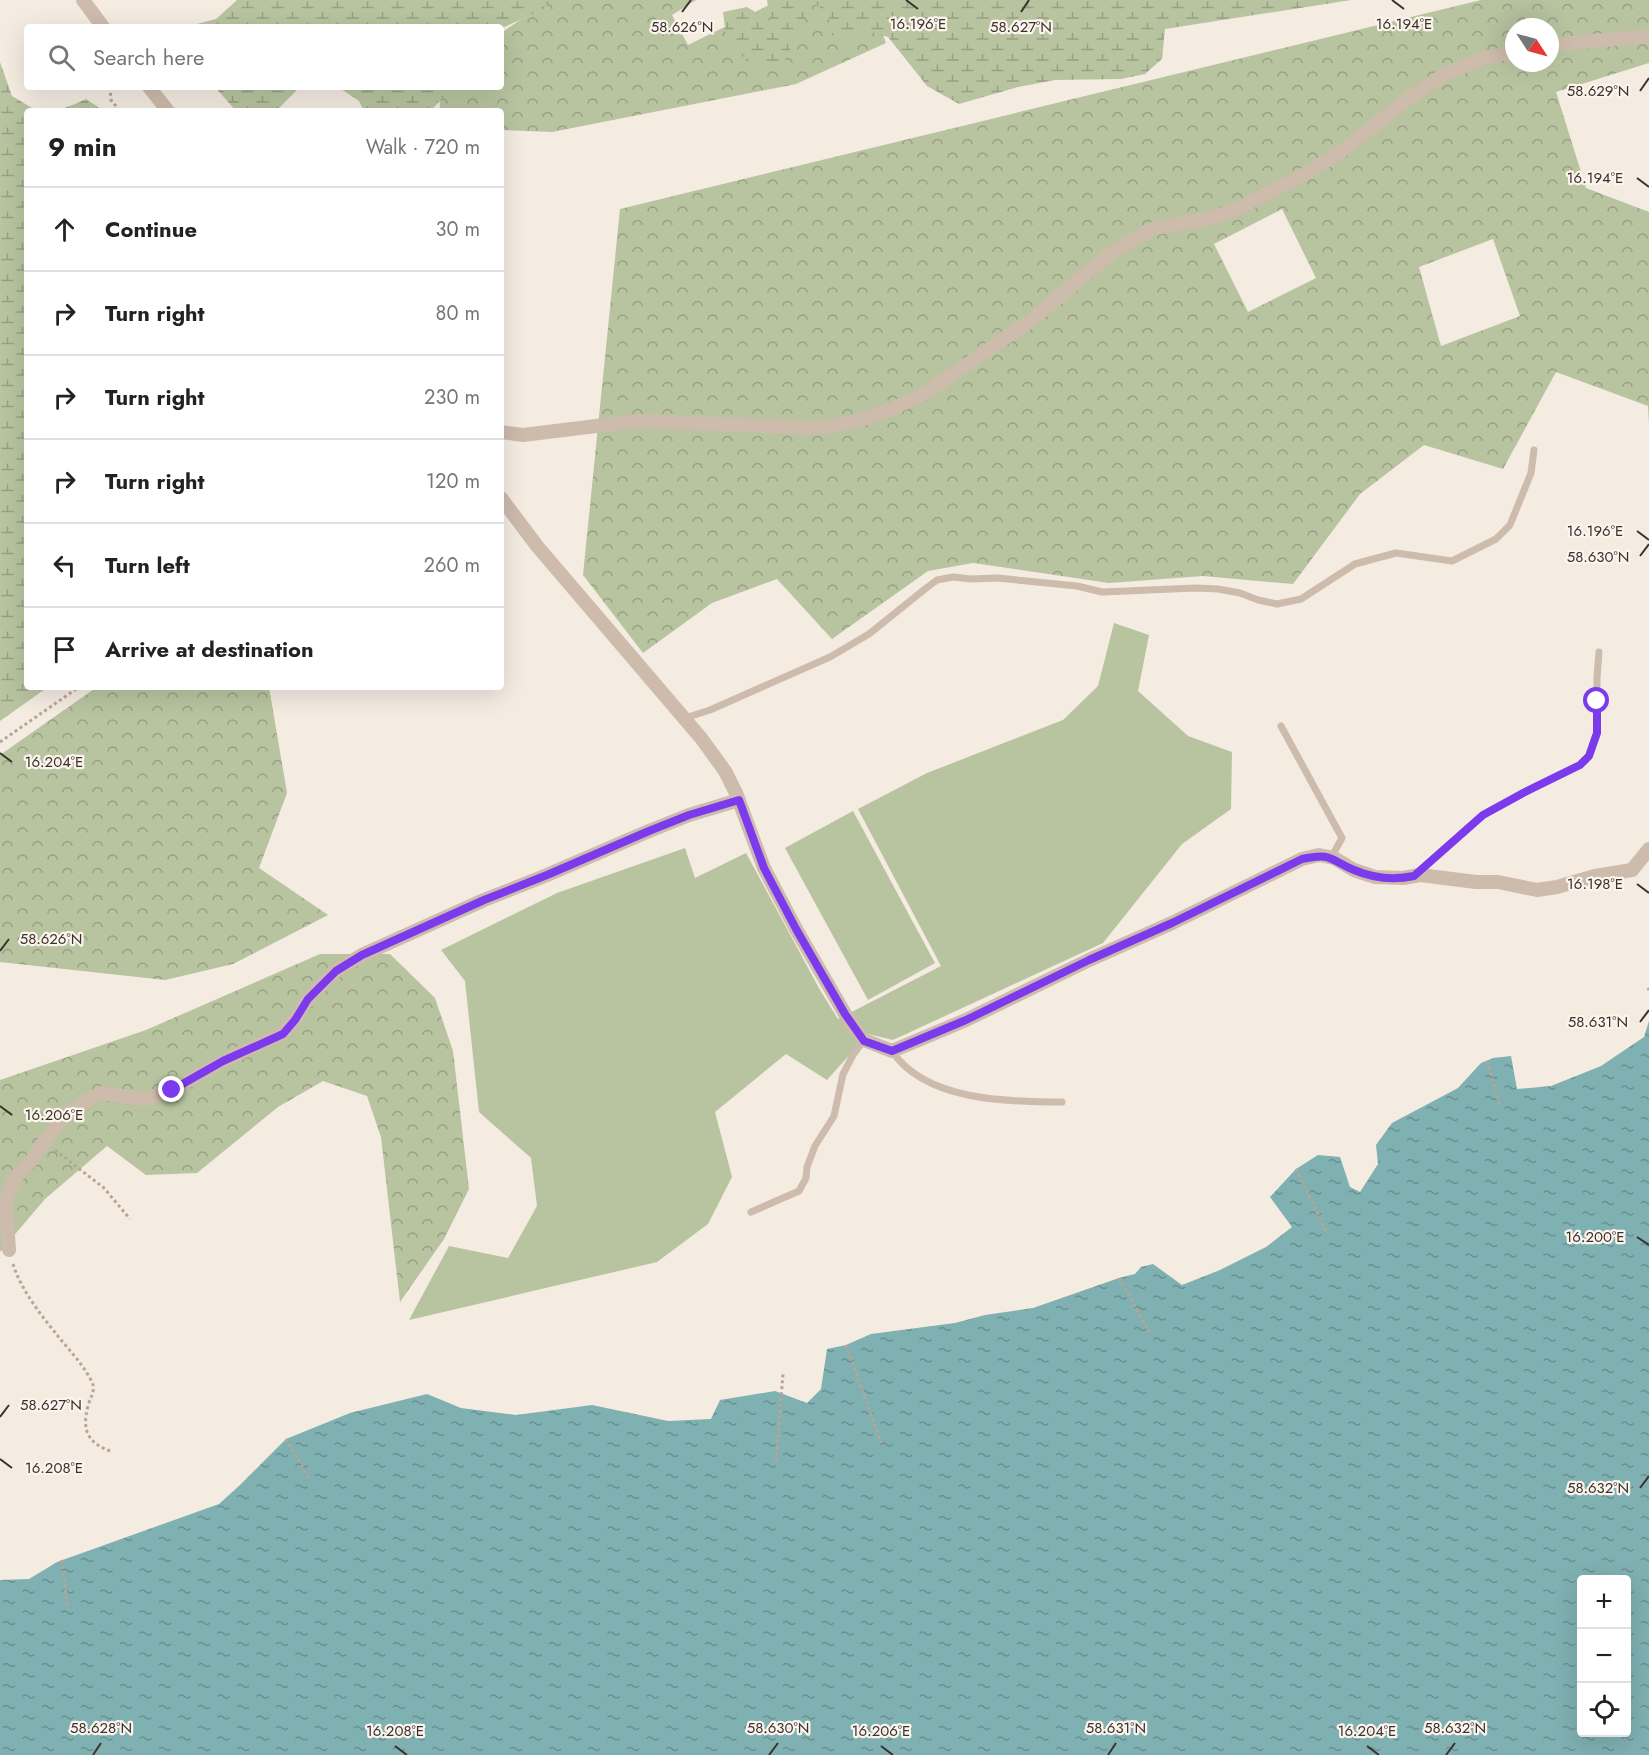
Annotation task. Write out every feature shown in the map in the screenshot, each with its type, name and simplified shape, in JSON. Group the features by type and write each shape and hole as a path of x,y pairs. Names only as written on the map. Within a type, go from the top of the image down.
{"street":[{"path":"83,0 101,24"},
{"path":"1559,44 1649,36"},
{"path":"504,432 523,435 637,422 820,428 854,423 890,410 927,392 1033,319 1113,252 1131,241 1152,229 1208,219 1235,210 1300,177 1339,153 1408,99 1443,75 1484,58 1505,54"},
{"path":"151,90 166,108"},
{"path":"504,502 537,546 701,738 725,771 739,800 764,868 845,1014 864,1041 892,1051 966,1020 1302,859 1318,855 1375,877 1403,878 1420,875 1476,882 1498,882 1537,890 1632,870 1649,849"},
{"path":"9,1250 3,1208 16,1177 32,1161 64,1117 83,1103 100,1094 146,1099 172,1090 223,1061 283,1034 308,999 336,971 362,955 484,900 649,831 689,815 739,800"}],"lane":[{"path":"684,719 710,710 830,657 869,634 937,580 953,577 997,578 1077,586 1102,592 1218,589 1240,592 1258,600 1277,604 1301,598 1355,564 1387,555 1396,553 1452,561 1496,540 1510,525 1531,473 1534,450"},
{"path":"1414,876 1483,815 1580,765 1589,756 1597,733 1599,652"},
{"path":"1281,726 1342,838 1330,858"},
{"path":"751,1212 799,1191 806,1178 807,1167 815,1146 834,1116 843,1074 864,1041"},
{"path":"892,1051 898,1060 917,1077 942,1089 992,1099 1062,1102"}],"path":[{"path":"110,90 111,100 118,108"},
{"path":"0,742 75,690"},
{"path":"1487,1061 1500,1106"},
{"path":"44,1142 104,1188 130,1219"},
{"path":"1296,1169 1326,1233"},
{"path":"9,1250 16,1275 39,1310 76,1356 93,1384 86,1420 88,1437 97,1447 113,1452"},
{"path":"1119,1278 1151,1335"},
{"path":"846,1345 881,1443"},
{"path":"776,1461 783,1374"},
{"path":"286,1439 310,1481"},
{"path":"62,1560 67,1605"}],"green space":[{"path":"237,0 555,0 529,16 504,27 504,24 197,24 216,19"},
{"path":"550,0 696,0 672,15 688,45 779,0 871,2 886,43 796,84 552,132 504,130 504,108 440,108 439,90 504,90 504,31"},
{"path":"767,0 1351,0 1165,29 1162,59 1145,74 1121,79 1055,80 1018,87 959,104 927,86 888,37 865,30 847,42 829,34 829,13 814,4 783,64 748,63 726,35 723,12 747,7 770,21"},
{"path":"1481,0 1649,0 1649,63 1556,92 1586,188 1649,212 1649,426 1648,406 1556,372 1503,469 1424,445 1360,494 1293,584 1203,576 1109,583 973,563 928,571 832,639 777,579 712,603 643,653 583,575 620,209","holes":["1282,209 1316,278 1248,312 1214,244","1493,239 1520,316 1441,346 1419,267"]},
{"path":"0,62 12,96 32,108 24,108 24,690 44,690 0,721"},
{"path":"218,90 297,90 279,108 233,108"},
{"path":"342,90 447,90 434,108 362,108 359,101"},
{"path":"86,99 98,108 63,108 69,106"},
{"path":"1114,623 1149,635 1138,691 1188,736 1232,752 1231,809 1182,844 1103,943 893,1040 868,1034 827,1080 786,1054 715,1112 732,1177 708,1224 657,1262 409,1320 449,1246 508,1258 537,1206 531,1158 479,1112 465,981 441,950 557,893 685,848 695,878 746,853 838,1019 941,966 858,809 927,773 1063,720 1098,686"},
{"path":"93,690 270,690 287,793 259,868 328,915 233,964 165,980 0,962 0,755"},
{"path":"853,811 935,963 868,1000 785,848"},
{"path":"320,954 390,954 435,998 453,1051 469,1189 444,1239 400,1302 381,1137 367,1096 323,1081 278,1107 197,1173 146,1175 107,1146 45,1199 0,1252 0,1080 146,1030"}],"water":[{"path":"1649,1021 1649,1755 0,1755 0,1580 29,1579 57,1562 219,1504 286,1439 350,1413 427,1394 461,1408 516,1415 592,1405 668,1421 711,1419 720,1400 775,1391 807,1403 821,1389 827,1349 846,1345 871,1334 955,1323 985,1315 1033,1308 1135,1274 1141,1267 1153,1264 1182,1285 1220,1270 1266,1247 1292,1227 1270,1197 1296,1169 1318,1155 1340,1157 1350,1187 1360,1192 1378,1164 1376,1145 1392,1123 1458,1088 1481,1063 1493,1058 1511,1056 1517,1089 1551,1086 1601,1066 1644,1037"}],"route":[{"path":"172,1090 223,1061 283,1034 308,999 336,971 362,955 484,900 649,831 689,815 739,800 764,868 827,985 864,1041 892,1051 966,1020 1302,859 1318,855 1334,858 1354,870 1375,877 1414,876 1483,815 1580,765 1589,756 1597,733 1597,701"}]}
